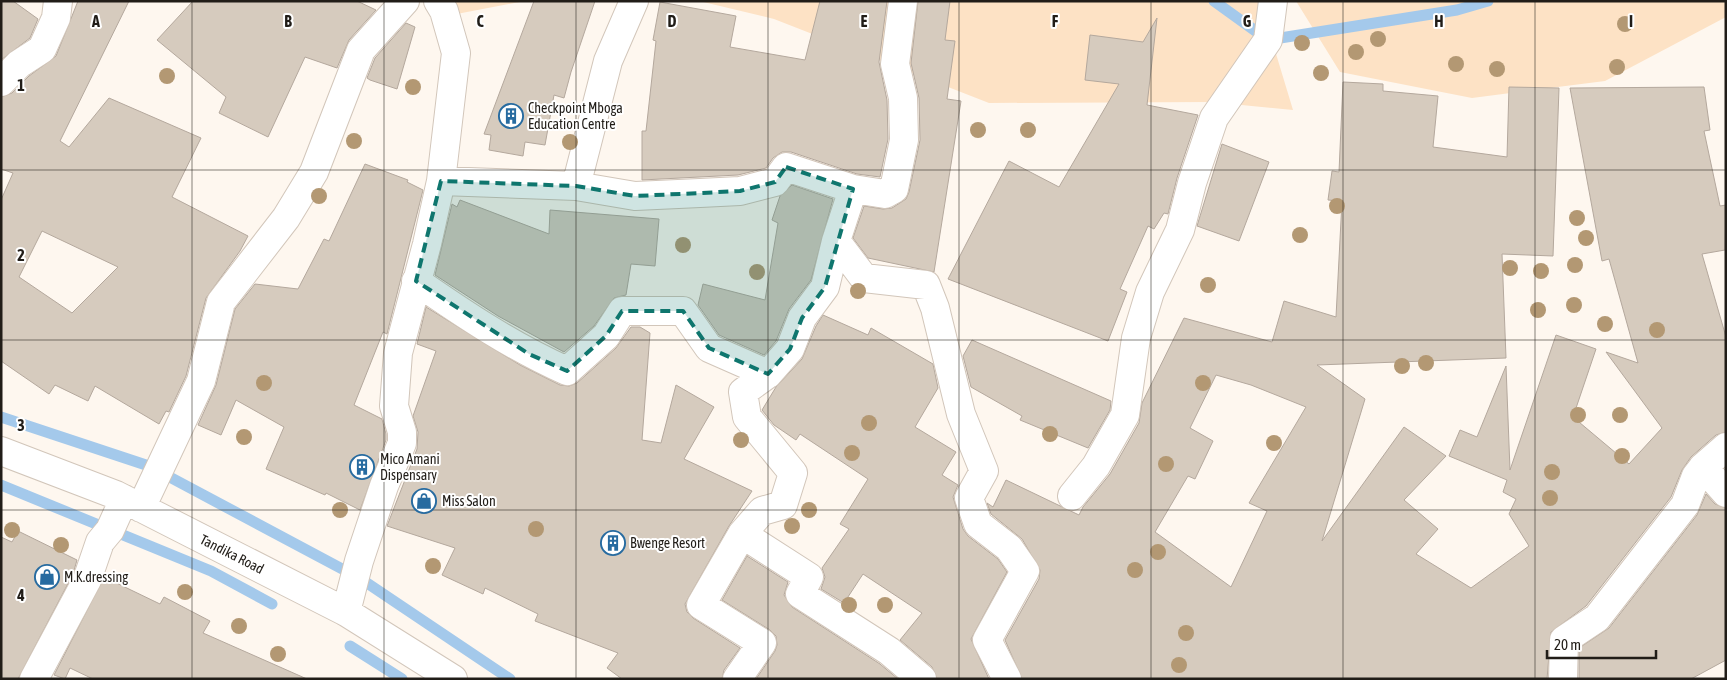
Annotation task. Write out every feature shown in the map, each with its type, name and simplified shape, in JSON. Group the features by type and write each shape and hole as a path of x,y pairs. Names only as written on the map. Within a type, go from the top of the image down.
{"street":[{"path":"1,82 19,64 42,49 56,18 58,1"},
{"path":"34,679 87,580 100,542 133,503 201,381 221,302 286,218 314,172 362,50 405,1"},
{"path":"346,612 359,561 384,486 402,443 394,406 398,353 427,244 441,181 456,53 444,11 438,1"},
{"path":"576,186 608,61 634,1"},
{"path":"441,181 576,186 635,196 740,191 775,182 786,167 853,189 885,194 894,189 904,140 903,98 895,64 903,1"},
{"path":"1072,496 1096,466 1125,415 1136,338 1150,292 1180,230 1192,183 1214,118 1268,40 1273,1"},
{"path":"737,679 762,643 701,605 742,534 762,511 783,505 793,473 747,417 743,392 768,374 790,349 802,318 825,287 836,241 853,189"},
{"path":"836,241 864,278 926,285 935,308 962,414 984,470 969,498 978,524 1009,548 1025,571 987,640 1007,679"},
{"path":"416,282 514,345 567,371 606,336 622,311 683,311 709,348 768,374"},
{"path":"1562,679 1564,640 1597,618 1685,505 1696,476 1703,467 1726,447"},
{"name":"Tandika Road","path":"1,451 133,503 346,612 453,679"},
{"path":"1703,467 1726,493"},
{"path":"742,534 809,577 800,594 889,651 922,679"}],"highlighted area":[{"path":"786,167 853,189 825,287 802,318 790,349 768,374 709,348 683,311 622,311 606,336 567,371 529,354 416,281 441,181 576,186 635,196 740,191 775,182"}],"shaded area":[{"path":"432,1 525,1 441,17"},
{"path":"699,1 1260,1 1293,110 1211,102 989,103 774,19"},
{"path":"1296,1 1726,1 1726,17 1605,81 1472,98 1340,72"}],"building":[{"path":"1,1 13,1 38,19 30,38 1,60"},
{"path":"78,1 129,1 60,141 69,147 109,98 201,138 172,197 248,236 240,251 206,298 186,376 169,412 166,411 159,424 95,386 88,401 55,385 49,394 1,361 1,200 13,173 1,169 1,97 12,93 29,76 56,56","holes":["42,231 118,267 72,313 19,277"]},
{"path":"193,1 357,1 376,10 349,40 337,68 305,57 268,137 219,113 226,97 157,40"},
{"path":"534,1 595,1 564,98 554,95 545,145 525,142 523,156 489,150 491,135 484,134"},
{"path":"820,1 887,1 879,62 887,100 888,139 880,177 857,174 791,152 782,152 773,158 766,168 738,175 642,180 642,131 646,131 656,41 653,40 660,2 736,16 730,47 805,60"},
{"path":"918,1 950,1 945,40 955,41 947,99 961,101 934,272 868,258 853,238 864,206 883,209 892,208 906,199 909,192 920,140 919,98 911,63"},
{"path":"1157,18 1147,105 1198,115 1177,178 1168,214 1164,213 1154,229 1148,226 1120,289 1127,292 1108,341 948,279 1009,161 1059,187 1119,84 1085,80 1090,35 1143,42"},
{"path":"406,23 415,27 397,89 367,78 375,58"},
{"path":"1343,82 1383,84 1383,91 1438,96 1433,147 1507,157 1509,87 1559,88 1553,256 1502,254 1506,358 1317,365 1365,399 1322,541 1404,427 1446,456 1404,500 1438,529 1416,554 1471,588 1529,546 1509,514 1516,499 1503,492 1507,480 1449,456 1460,430 1477,437 1506,366 1510,470 1556,335 1596,349 1573,417 1629,464 1662,428 1606,352 1638,363 1609,259 1602,261 1570,88 1704,87 1710,130 1704,131 1720,206 1726,205 1725,250 1702,254 1726,337 1726,432 1716,435 1691,457 1682,470 1671,497 1586,606 1551,632 1547,679 1022,679 1005,640 1039,579 1040,570 1022,539 991,514 987,503 993,507 1006,480 1079,515 1083,507 1110,474 1139,423 1142,403 1184,318 1272,342 1284,301 1336,317 1342,201 1328,200 1332,171 1339,172","holes":["1216,375 1251,385 1306,407 1249,503 1267,511 1231,587 1155,532 1188,476 1195,479 1213,441 1190,428"]},
{"path":"1222,144 1269,162 1239,241 1197,226"},
{"path":"365,164 408,180 407,182 423,190 387,334 383,332 354,405 382,419 386,434 386,440 360,510 326,493 325,495 266,469 284,427 236,400 221,435 198,425 216,385 235,309 255,284 298,289 324,239 329,241"},
{"path":"792,185 833,199 811,280 789,309 776,341 764,355 719,335 698,305 703,284 765,300 778,223 772,220 780,196"},
{"path":"460,200 549,234 550,210 659,219 655,266 631,264 626,295 614,298 594,326 564,352 498,316 435,275 452,204 457,207"},
{"path":"426,307 520,365 560,385 569,386 577,383 616,348 631,327 640,327 650,333 642,440 661,443 676,385 714,407 684,459 752,491 729,526 685,604 687,612 693,618 740,648 724,670 722,679 622,679 607,668 618,653 535,621 538,614 485,588 483,594 442,575 455,548 387,526 417,449 418,432 413,416 436,351 417,344"},
{"path":"823,315 868,335 871,328 933,364 938,388 915,427 956,452 942,475 958,485 953,497 963,529 968,536 998,559 1007,572 971,639 989,679 937,679 932,667 900,640 922,613 863,574 844,603 821,589 825,577 822,568 849,529 840,524 868,479 800,434 796,440 774,425 762,410 776,387 802,359 816,326"},
{"path":"972,340 1111,401 1110,410 1088,448 1020,420 1022,416 971,387 963,356"},
{"path":"1706,494 1715,504 1726,508 1726,660 1691,679 1579,679 1579,648 1609,628 1697,515"},
{"path":"18,531 77,560 73,574 18,679 1,679 1,537 12,542"},
{"path":"747,556 788,582 784,595 792,607 880,664 898,679 756,679 775,651 777,645 776,636 770,630 722,600"},
{"path":"104,577 160,604 164,597 210,621 203,633 307,679 93,679 70,668 65,679 54,675"}],"waterway":[{"path":"1214,1 1268,40 1457,10 1488,1"},
{"path":"1,417 149,466 361,579 510,679"},
{"path":"1,485 211,571 272,604"},
{"path":"350,646 402,679"}],"place":[{"name":"Checkpoint Mboga Education Centre","path":"511,116"},
{"name":"Mico Amani Dispensary","path":"362,467"},
{"name":"Miss Salon","path":"424,501"},
{"name":"Bwenge Resort","path":"613,543"},
{"name":"M.K.dressing","path":"47,577"}]}
